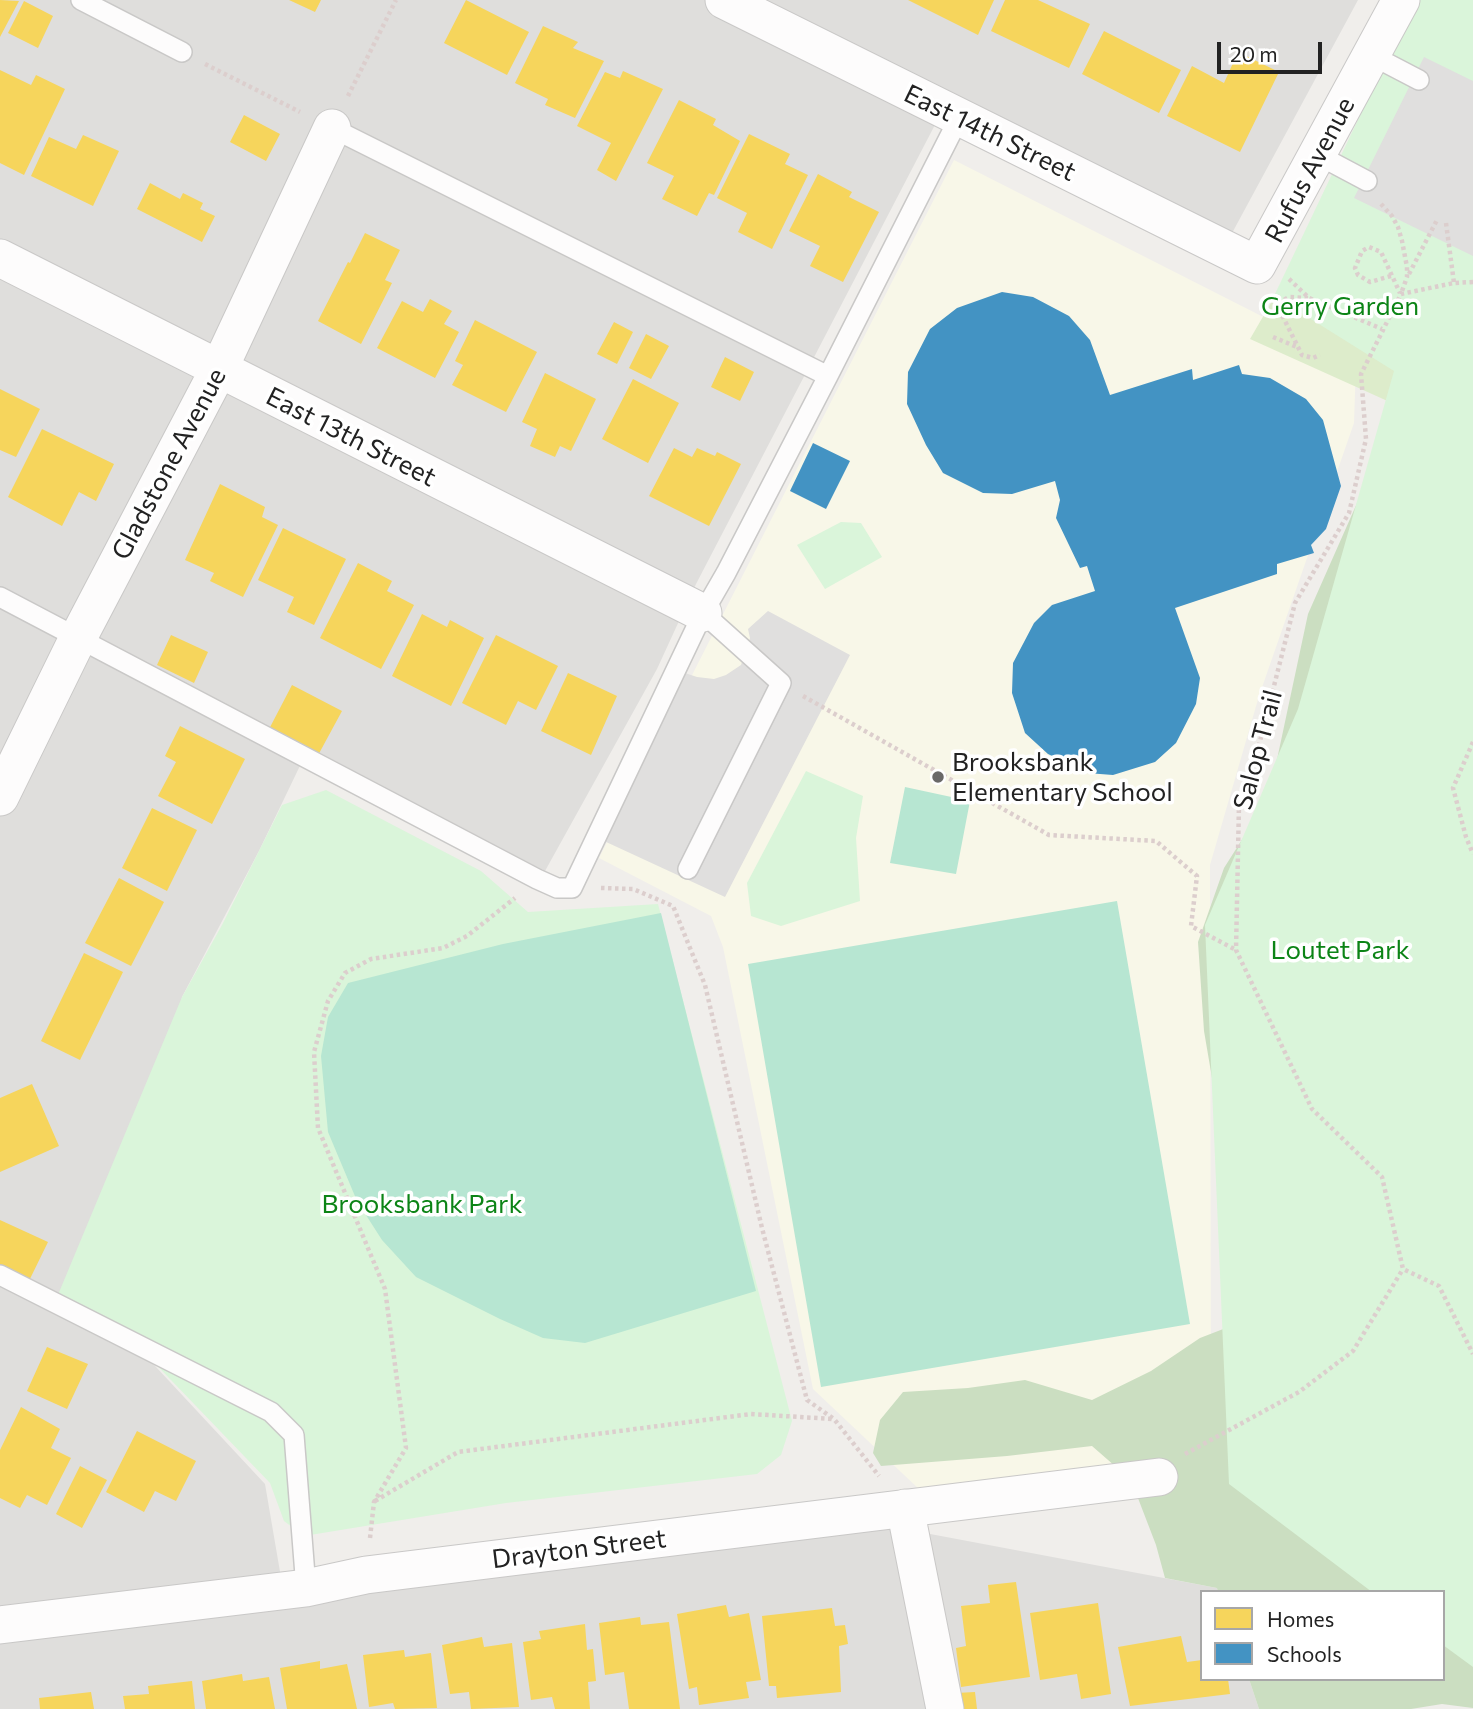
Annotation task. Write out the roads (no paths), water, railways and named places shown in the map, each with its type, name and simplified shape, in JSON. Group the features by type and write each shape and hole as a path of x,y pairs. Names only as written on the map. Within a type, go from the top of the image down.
{"street":[{"name":"East 14th Street","path":"724,0 959,118 1259,262"},
{"name":"Rufus Avenue","path":"1259,262 1333,163 1371,55 1401,0"},
{"name":"Gladstone Avenue","path":"0,797 79,636 219,369 332,128"},
{"name":"East 13th Street","path":"0,258 703,613"},
{"name":"Drayton Street","path":"0,1625 306,1588 366,1575 1159,1477"},
{"path":"905,1508 945,1709"}],"lane":[{"path":"81,0 182,52"},
{"path":"1371,55 1419,80"},
{"path":"0,597 79,636 537,879 557,888 572,888 703,613 828,376 959,118"},
{"path":"332,128 828,376"},
{"path":"1333,163 1367,181"},
{"path":"688,869 781,683 703,613"},
{"path":"0,1275 271,1412 294,1435 306,1588"}],"place":[{"name":"Brooksbank Elementary School","path":"938,777"}],"park label":[{"name":"Gerry Garden","path":"1340,306"},
{"name":"Loutet Park","path":"1340,950"},
{"name":"Brooksbank Park","path":"422,1204"}]}
